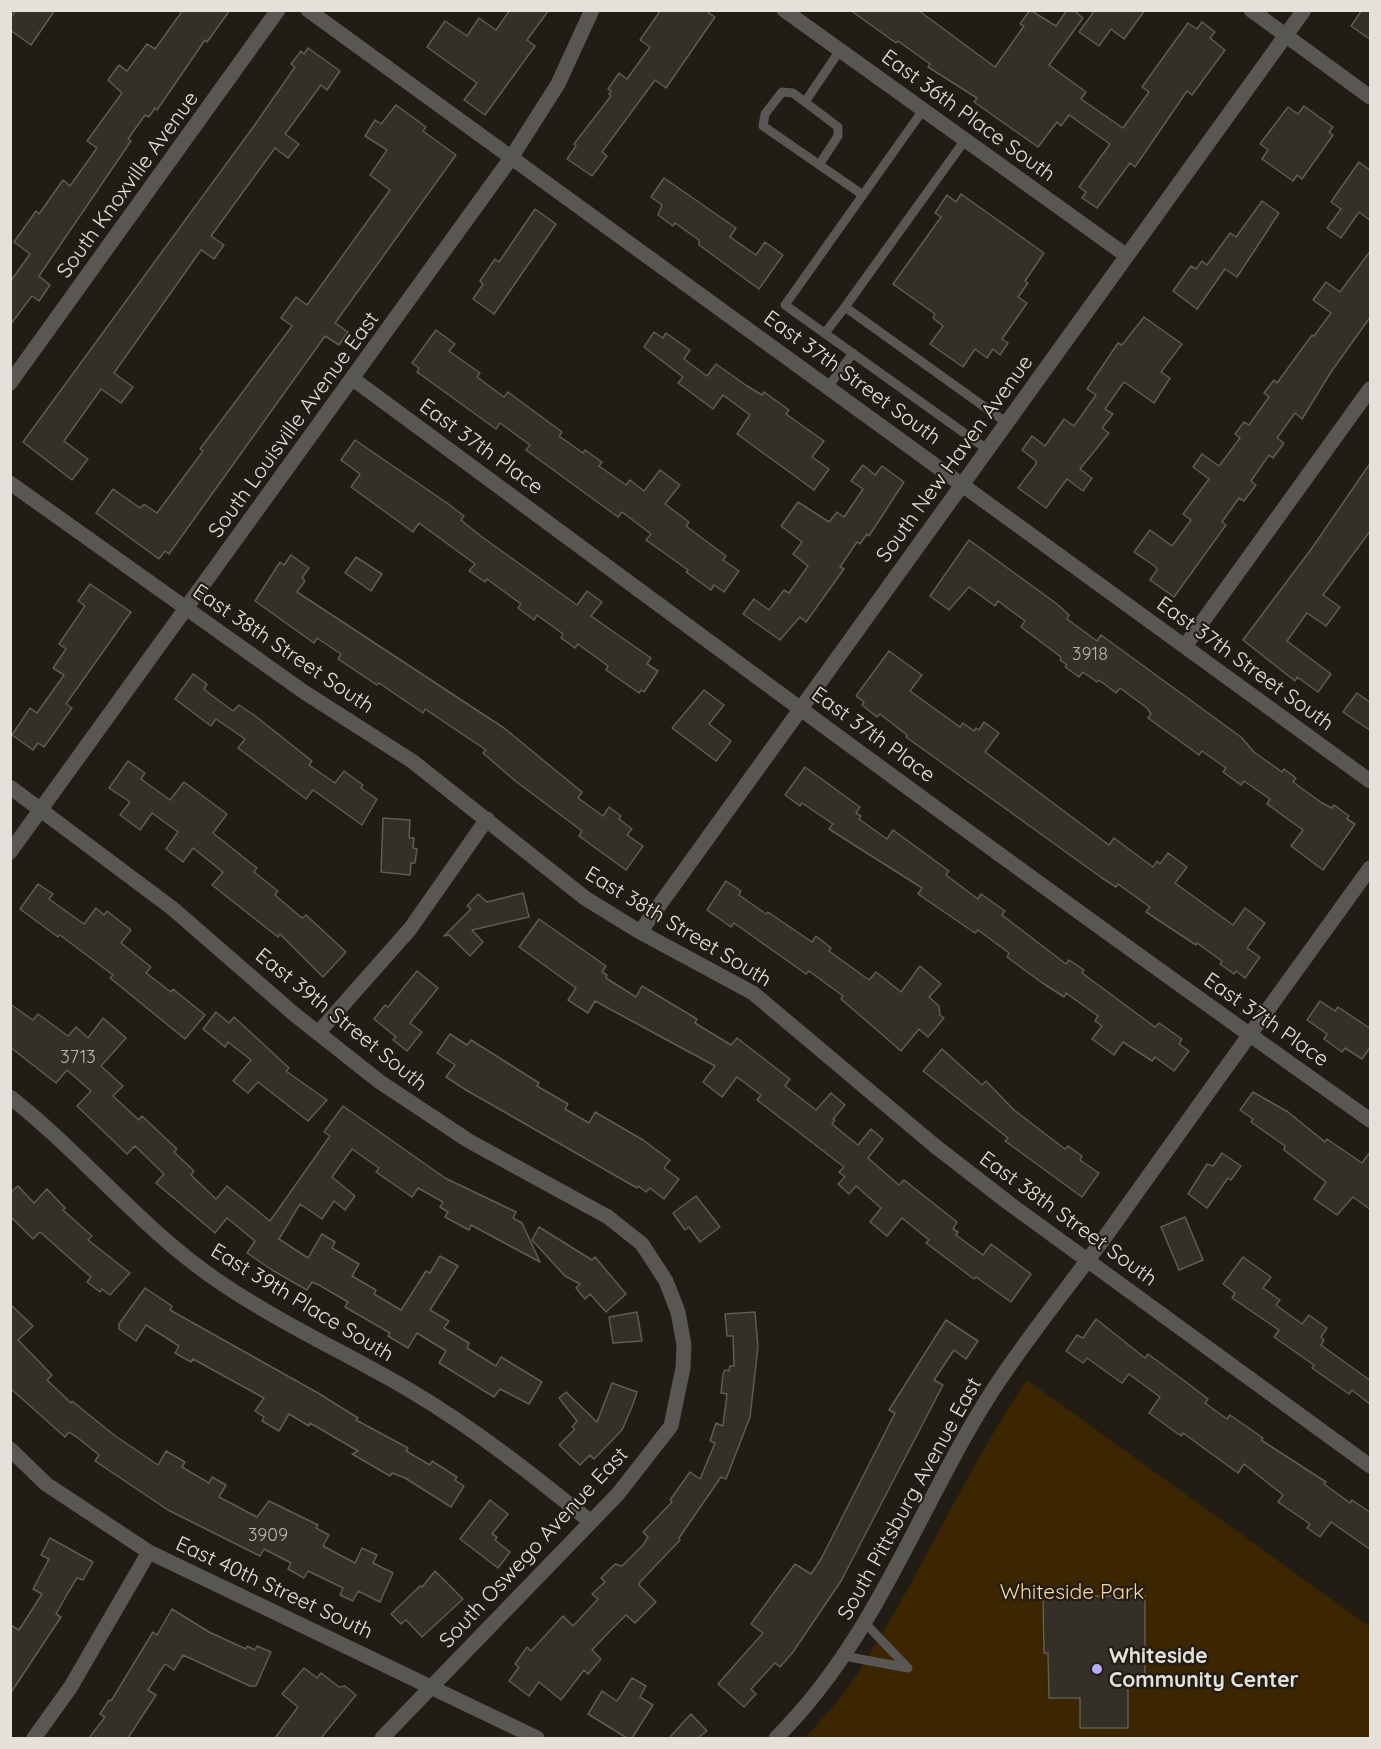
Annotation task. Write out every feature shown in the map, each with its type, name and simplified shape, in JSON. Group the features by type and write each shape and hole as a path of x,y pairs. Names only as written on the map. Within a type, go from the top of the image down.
{"street":[{"name":"South Knoxville Avenue","path":"10,383 278,10"},
{"name":"East 37th Street South","path":"308,10 1371,781"},
{"name":"South Louisville Avenue East","path":"10,852 512,158 558,84 592,10"},
{"name":"East 36th Place South","path":"784,10 1127,256"},
{"path":"1251,10 1371,97"},
{"name":"South New Haven Avenue","path":"640,932 799,708 963,485 1304,10"},
{"name":"East 37th Place","path":"353,379 799,708 1371,1120"},
{"path":"1185,646 1371,389"},
{"name":"East 38th Street South","path":"10,483 304,692 412,761 579,894 640,932 753,993 936,1146 1371,1466"},
{"name":"East 39th Street South","path":"10,787 172,908 318,1033 424,1114 469,1142 608,1217 642,1244 666,1281 675,1302 684,1345 683,1368"},
{"path":"318,1033 410,929 487,819"},
{"name":"South Pittsburg Avenue East","path":"776,1738 804,1708 866,1624 964,1437 993,1389 1371,868"},
{"name":"East 39th Place South","path":"10,1097 184,1256 221,1283 278,1318 366,1365 457,1420 503,1451 591,1522"},
{"name":"South Oswego Avenue East","path":"382,1738 632,1478 671,1426 683,1368"},
{"name":"East 40th Street South","path":"10,1449 46,1484 149,1552 537,1738"},
{"path":"34,1738 70,1688 149,1552"}],"lane":[{"path":"805,102 840,50"},
{"path":"819,165 838,136 838,127 793,93 782,92 765,114 763,126 819,165 863,195"},
{"path":"923,110 785,305 988,450"},
{"path":"825,333 965,140"},
{"path":"844,307 1007,423"},
{"path":"828,387 853,353"},
{"path":"844,1656 908,1668 866,1624"}],"green space":[{"name":"Whiteside Park","path":"1027,1380 1370,1627 1370,1738 805,1738 847,1689 859,1671 902,1599 983,1451"}],"building":[{"path":"16,10 55,10 31,45 10,30 10,19"},
{"path":"183,10 230,10 207,42 205,40 157,110 155,108 149,117 145,115 128,139 131,141 39,276 50,285 39,301 32,296 10,325 10,282 30,254 14,242 36,211 39,214 63,180 70,186 97,148 87,141 122,93 108,80 119,65 127,71 147,44 155,49"},
{"path":"510,10 549,10 527,40 535,46 485,115 464,100 477,83 427,47 445,21 467,36 479,18 496,30"},
{"path":"661,10 705,10 715,17 666,88 655,80 602,152 607,156 592,176 567,159 576,146 574,144 611,96 609,94 611,91 608,89 619,73 627,79 650,47 640,40"},
{"path":"850,10 918,10 995,67 1024,26 1020,24 1030,10 1056,26 1067,10 1073,10 1083,18 1049,65 1086,92 1081,99 1123,128 1149,92 1142,87 1188,23 1197,29 1202,22 1215,32 1210,38 1225,50 1192,95 1187,91 1135,167 1130,163 1097,208 1082,198 1086,192 1079,187 1110,144 1069,115 1061,126 1057,122 1038,147 974,102 977,98 928,67 930,64"},
{"path":"1095,10 1145,10 1124,39 1111,29 1099,46 1079,32"},
{"path":"1362,10 1371,10 1371,40 1351,26"},
{"path":"308,48 340,71 327,90 321,85 285,134 299,144 288,158 275,148 211,236 224,245 214,259 201,250 114,373 133,387 121,403 101,389 64,441 88,459 72,480 23,442 254,126 295,67 291,64 301,51 304,54"},
{"path":"396,105 426,127 423,131 456,155 335,323 348,332 339,345 325,336 169,554 165,551 159,559 96,513 113,489 140,508 144,504 157,513 203,451 200,449 292,326 281,318 296,297 307,305 390,190 370,175 387,150 365,136 375,120 381,124"},
{"path":"1304,106 1333,127 1329,132 1333,135 1302,179 1297,175 1293,181 1262,159 1268,150 1260,144 1288,107 1298,114"},
{"path":"1359,162 1371,171 1371,221 1359,212 1341,238 1327,228 1341,209 1331,202"},
{"path":"664,178 736,228 730,237 756,255 765,242 783,255 759,289 699,245 699,240 675,223 673,226 658,215 662,205 651,197"},
{"path":"961,194 1044,253 1025,281 1028,283 1018,297 1027,303 1002,339 1008,343 1000,355 993,349 987,358 975,349 963,367 930,344 943,326 933,318 935,314 893,284 941,217 935,213 947,195 956,202"},
{"path":"1262,201 1279,213 1237,277 1225,269 1197,309 1173,291 1191,266 1196,269 1202,261 1207,265 1230,233 1236,237"},
{"path":"535,209 556,224 494,314 473,299 483,284 480,281 495,259 499,262"},
{"path":"1371,250 1371,316 1331,372 1302,419 1295,413 1277,438 1284,443 1273,458 1269,455 1251,481 1256,485 1244,501 1239,498 1222,522 1226,525 1174,597 1150,580 1157,570 1156,567 1134,552 1150,530 1172,546 1191,520 1183,514 1209,479 1193,467 1202,454 1219,466 1240,438 1235,434 1244,422 1249,425 1269,397 1264,393 1274,380 1277,383 1331,313 1313,300 1326,282 1340,292"},
{"path":"1144,317 1182,344 1161,372 1170,378 1154,403 1124,382 1105,409 1113,414 1102,428 1109,433 1080,469 1092,478 1083,491 1067,479 1046,508 1018,488 1036,464 1036,461 1022,450 1032,436 1045,446 1064,419 1074,426 1096,395 1087,389 1118,343 1122,345"},
{"path":"436,330 455,344 449,351 480,373 477,377 504,397 508,392 562,432 559,436 583,453 585,450 602,462 599,466 626,485 630,480 644,491 660,470 680,485 665,504 689,522 686,526 726,556 723,560 739,571 724,592 714,585 711,590 686,572 688,570 646,540 651,534 622,512 618,517 526,450 530,445 500,423 496,429 417,372 419,368 412,363"},
{"path":"654,332 663,338 666,333 690,350 684,359 707,376 716,364 762,395 764,392 789,410 786,414 824,441 812,457 829,469 814,490 737,434 750,415 723,395 713,409 678,383 683,377 644,347"},
{"path":"355,440 447,503 464,516 461,520 482,537 577,605 587,591 602,602 591,616 651,658 647,664 658,671 644,692 641,690 639,693 606,670 608,666 578,644 575,648 561,638 563,634 537,615 534,620 518,608 521,604 487,579 485,582 469,571 475,564 419,523 413,532 351,487 360,474 341,460"},
{"path":"1371,462 1371,530 1323,595 1340,607 1326,626 1307,613 1287,641 1331,674 1318,692 1297,677 1295,681 1243,640 1312,548"},
{"path":"863,465 875,475 882,466 904,482 869,536 867,534 860,544 857,542 840,567 844,569 806,622 800,617 780,640 743,614 754,599 769,610 784,590 789,593 808,566 793,554 802,542 781,526 798,502 829,522 837,512 844,517 863,489 851,481"},
{"path":"969,540 1057,604 1069,615 1067,619 1097,641 1101,635 1241,737 1254,752 1282,772 1284,769 1296,778 1293,782 1322,803 1332,808 1334,805 1349,816 1347,819 1355,824 1323,870 1291,846 1303,830 1267,804 1270,799 1244,781 1241,785 1223,772 1226,768 1202,751 1199,755 1148,718 1151,714 1147,708 1120,688 1116,693 1099,680 1097,682 1083,672 1079,677 1065,667 1067,665 1060,660 1061,657 1021,627 1025,621 998,601 995,606 969,587 949,610 930,596"},
{"path":"291,555 309,568 302,578 305,581 297,592 504,728 582,792 578,798 603,816 609,807 621,816 619,819 632,829 627,835 643,846 626,870 579,836 582,831 514,780 483,753 486,750 425,709 423,713 379,683 377,685 338,659 341,654 317,638 314,643 255,601 280,562 284,565"},
{"path":"356,557 382,574 371,591 345,573"},
{"path":"90,584 131,612 66,704 72,708 44,747 38,743 33,750 12,735 30,708 37,713 64,675 53,668 66,649 59,644 85,606 78,601"},
{"path":"889,651 922,675 910,691 960,727 963,723 974,731 976,728 979,730 984,722 999,733 985,752 1109,845 1114,838 1153,867 1157,861 1160,864 1168,853 1187,867 1175,883 1233,925 1245,908 1265,923 1247,948 1260,957 1245,978 1236,971 1234,974 1220,964 1222,961 1197,943 1196,945 1146,912 1150,907 1118,884 1116,887 1102,878 906,737 907,735 880,714 877,717 862,705 864,702 856,696"},
{"path":"193,674 207,684 204,689 210,694 233,711 239,705 254,715 312,761 309,765 335,783 344,771 363,785 361,788 377,799 362,825 313,790 306,799 238,748 245,739 216,719 211,726 175,699"},
{"path":"704,690 724,705 709,724 731,741 716,761 672,728"},
{"path":"1357,693 1371,703 1371,731 1343,712"},
{"path":"128,761 145,773 141,779 170,800 184,782 227,814 213,833 257,868 254,872 278,891 275,895 302,918 306,915 346,952 323,977 280,934 278,937 212,885 223,872 193,848 183,862 166,849 178,832 152,813 140,830 120,815 130,802 109,788"},
{"path":"805,767 860,807 856,813 861,816 859,819 887,839 893,830 949,871 946,875 978,899 981,894 1005,911 1002,915 1066,964 1069,960 1084,970 1082,973 1155,1027 1159,1023 1182,1039 1179,1044 1189,1051 1174,1071 1155,1057 1152,1061 1123,1042 1114,1055 1092,1039 1102,1026 1095,1021 1098,1016 1066,993 1064,997 1041,982 1007,957 1009,953 978,930 975,933 918,894 922,888 829,829 833,824 802,803 800,806 785,795"},
{"path":"383,818 410,820 409,838 414,838 413,848 417,849 415,863 411,863 410,875 381,872"},
{"path":"726,881 741,891 739,895 766,914 768,912 812,942 816,936 831,948 829,951 869,980 876,972 901,992 920,966 941,984 929,997 939,1006 940,1015 944,1018 928,1037 919,1029 901,1051 841,999 843,996 809,971 806,974 734,923 731,927 707,910"},
{"path":"38,884 53,894 49,899 84,924 96,908 104,915 107,911 131,930 121,943 151,967 146,973 171,992 173,989 205,1015 185,1039 110,978 113,975 60,935 58,937 20,909"},
{"path":"523,893 529,917 472,930 483,942 470,956 449,935 444,936 471,909 467,906 478,894 487,902"},
{"path":"539,919 606,966 602,972 607,975 606,978 636,997 642,986 697,1019 695,1023 731,1045 737,1038 790,1079 785,1086 816,1110 831,1093 845,1105 833,1119 835,1120 832,1124 858,1145 871,1129 883,1139 868,1158 899,1185 904,1180 957,1222 953,1229 958,1232 956,1235 983,1255 991,1244 1031,1274 1011,1302 976,1277 974,1279 926,1243 929,1240 902,1218 887,1236 870,1222 881,1208 856,1186 849,1194 838,1184 845,1177 839,1172 844,1167 757,1100 761,1095 737,1077 722,1097 703,1082 715,1066 595,1001 588,1013 568,1000 576,988 519,947"},
{"path":"417,971 438,988 410,1023 422,1032 407,1051 393,1040 396,1037 374,1019 385,1005 388,1007"},
{"path":"1320,1001 1335,1011 1338,1007 1371,1029 1371,1046 1362,1059 1345,1048 1342,1052 1324,1039 1327,1034 1307,1020"},
{"path":"10,1004 33,1020 38,1014 68,1036 76,1027 88,1038 103,1018 126,1038 101,1066 123,1086 113,1096 139,1120 142,1116 177,1149 174,1152 194,1171 191,1175 216,1199 227,1186 270,1221 330,1136 324,1132 343,1106 445,1178 516,1212 513,1218 522,1223 540,1262 471,1225 469,1230 445,1217 448,1212 440,1207 443,1202 418,1188 412,1197 376,1172 379,1168 352,1149 332,1177 355,1196 345,1210 334,1201 322,1219 300,1204 279,1239 308,1258 322,1234 335,1242 332,1248 359,1264 352,1276 376,1290 374,1294 401,1310 426,1271 430,1273 440,1256 458,1266 430,1310 449,1321 444,1328 469,1343 467,1348 496,1366 501,1357 542,1382 529,1404 500,1389 494,1397 439,1363 446,1351 417,1333 408,1348 388,1336 390,1333 345,1307 348,1302 319,1285 312,1282 307,1290 272,1270 247,1253 255,1241 227,1218 215,1233 156,1183 164,1174 135,1146 127,1154 77,1106 91,1091 67,1070 56,1083 10,1047"},
{"path":"216,1012 229,1023 234,1017 289,1068 286,1071 327,1100 308,1121 258,1082 248,1093 233,1081 251,1060 228,1042 225,1047 203,1029"},
{"path":"450,1034 467,1045 471,1040 539,1083 537,1086 568,1104 565,1109 589,1123 595,1112 643,1140 670,1160 664,1168 679,1179 664,1199 650,1188 646,1192 466,1090 446,1077 455,1065 437,1053"},
{"path":"942,1049 982,1085 986,1081 1014,1110 1065,1149 1068,1146 1082,1156 1080,1160 1099,1173 1082,1197 1005,1141 1008,1138 923,1071"},
{"path":"1253,1092 1288,1112 1325,1142 1327,1139 1362,1163 1371,1151 1371,1210 1353,1197 1337,1215 1314,1199 1326,1182 1284,1150 1285,1146 1251,1122 1253,1119 1240,1110"},
{"path":"1222,1153 1241,1166 1231,1180 1228,1178 1207,1208 1188,1194 1207,1164 1213,1166"},
{"path":"18,1186 34,1203 47,1189 65,1208 63,1210 92,1236 88,1240 130,1273 110,1295 102,1289 100,1292 87,1282 91,1277 40,1232 33,1239 10,1216 10,1193"},
{"path":"696,1196 720,1227 700,1242 689,1227 685,1230 673,1213"},
{"path":"1185,1217 1203,1260 1179,1270 1161,1227"},
{"path":"539,1227 592,1260 595,1257 626,1294 606,1312 590,1294 585,1299 576,1288 580,1284 565,1276 532,1240"},
{"path":"1243,1257 1271,1277 1263,1288 1280,1300 1276,1305 1302,1324 1309,1315 1327,1328 1321,1337 1324,1340 1321,1345 1371,1381 1371,1405 1352,1390 1349,1394 1312,1368 1314,1365 1274,1337 1279,1330 1232,1298 1235,1293 1223,1284"},
{"path":"145,1288 172,1306 170,1310 318,1393 358,1418 356,1420 408,1448 406,1451 430,1465 432,1461 457,1477 455,1480 464,1486 451,1507 405,1478 392,1473 390,1476 352,1454 358,1451 310,1423 309,1426 289,1414 279,1431 262,1421 264,1417 255,1411 264,1398 193,1359 191,1362 175,1353 179,1346 146,1325 136,1341 119,1329 119,1324"},
{"path":"10,1304 33,1326 18,1340 52,1375 47,1380 71,1403 72,1401 114,1435 158,1465 166,1451 185,1462 182,1467 209,1483 212,1477 226,1485 219,1497 257,1517 269,1501 318,1525 316,1528 329,1535 323,1546 355,1563 362,1548 377,1555 373,1563 393,1573 380,1602 358,1591 353,1601 340,1595 343,1588 308,1571 304,1578 288,1569 291,1563 264,1549 260,1556 168,1510 95,1461 99,1455 78,1438 69,1432 65,1437 10,1388"},
{"path":"637,1312 642,1341 613,1343 609,1317"},
{"path":"755,1312 758,1347 750,1417 726,1479 721,1477 679,1538 680,1540 640,1582 639,1585 656,1602 635,1623 626,1615 610,1631 592,1650 601,1659 588,1674 584,1670 561,1700 539,1682 529,1696 509,1681 519,1667 515,1664 527,1647 531,1651 563,1616 573,1626 598,1599 592,1594 605,1582 601,1578 615,1564 622,1566 643,1545 648,1537 643,1532 672,1502 670,1500 690,1472 700,1479 715,1443 710,1441 716,1423 723,1426 727,1394 721,1393 723,1374 725,1370 729,1371 730,1366 734,1366 733,1336 727,1336 725,1314"},
{"path":"1096,1319 1145,1358 1148,1354 1186,1382 1208,1399 1205,1403 1227,1419 1230,1415 1263,1438 1261,1440 1326,1482 1324,1484 1350,1503 1352,1500 1371,1513 1371,1550 1331,1522 1320,1537 1307,1528 1310,1524 1278,1502 1283,1495 1244,1464 1238,1473 1183,1433 1181,1436 1149,1413 1160,1397 1129,1374 1122,1383 1087,1358 1083,1363 1066,1351 1077,1335 1083,1338"},
{"path":"946,1320 978,1341 966,1359 954,1350 934,1380 943,1385 841,1581 793,1652 780,1667 775,1663 751,1689 756,1694 744,1707 718,1684 763,1633 751,1624 795,1564 811,1574 821,1559 895,1413 889,1410"},
{"path":"612,1383 637,1392 632,1407 622,1430 594,1459 590,1455 580,1465 559,1445 575,1429 572,1427 577,1421 559,1398 566,1392 597,1422"},
{"path":"490,1500 508,1514 492,1534 497,1537 495,1540 510,1552 498,1568 460,1539"},
{"path":"50,1538 93,1562 83,1580 77,1578 56,1614 61,1617 10,1694 10,1625 19,1630 42,1594 33,1589 49,1559 41,1555"},
{"path":"435,1571 463,1599 422,1637 406,1620 401,1624 391,1614 420,1586 422,1587"},
{"name":"Whiteside Community Center","path":"1043,1596 1145,1596 1145,1685 1128,1685 1128,1728 1080,1728 1080,1698 1049,1698 1048,1653 1044,1653"},
{"path":"172,1609 209,1632 246,1649 247,1646 255,1650 257,1646 271,1652 256,1686 250,1686 183,1655 174,1670 165,1664 148,1690 156,1695 128,1738 89,1738 105,1717 100,1714 109,1700 111,1701 153,1632 157,1635"},
{"path":"304,1668 317,1678 321,1673 339,1687 345,1686 356,1695 321,1738 275,1738 298,1707 282,1694"},
{"path":"632,1678 646,1686 640,1697 653,1705 632,1738 627,1738 588,1714 602,1691 617,1701"},
{"path":"691,1714 707,1731 698,1738 669,1738"}],"place":[{"name":"Whiteside Community Center","path":"1097,1669"}]}
